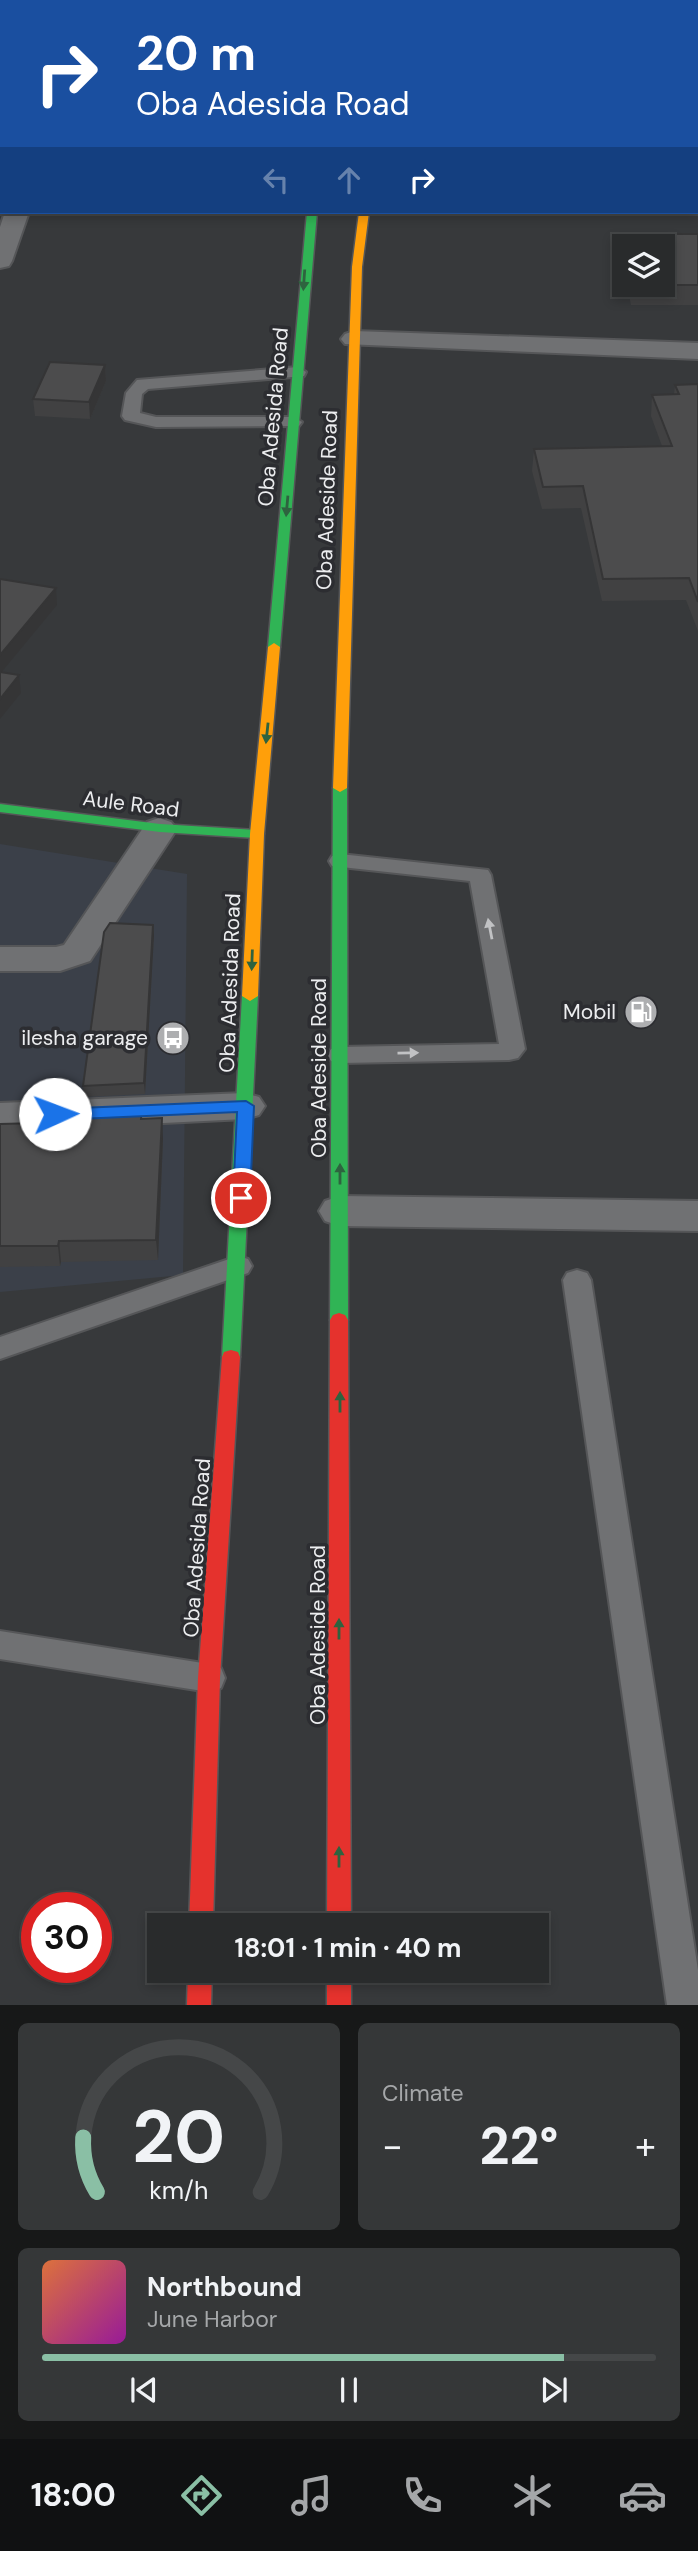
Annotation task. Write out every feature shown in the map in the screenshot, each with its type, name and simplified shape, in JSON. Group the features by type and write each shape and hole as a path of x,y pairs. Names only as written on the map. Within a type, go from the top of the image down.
{"main road":[{"name":"Oba Adesida Road","path":"201,1913 209,1678 238,1266 257,834 312,214"},
{"name":"Oba Adeside Road","path":"339,1913 340,861 343,634 357,267 364,214"},
{"name":"Aule Road","path":"0,808 159,830 257,834"},
{"path":"199,2005 200,1983"},
{"path":"339,1983 339,2005"}],"street":[{"path":"0,261 17,214"},
{"path":"354,338 698,351"},
{"path":"0,959 60,958 77,953 159,830"},
{"path":"0,1117 246,1106"},
{"path":"340,1211 698,1216"}],"lane":[{"path":"293,422 156,422 131,416 134,393 143,384 298,372"},
{"path":"340,861 480,876 512,1049 509,1052 340,1055"},
{"path":"0,1348 238,1266"},
{"path":"577,1280 685,2005"},
{"path":"0,1646 209,1678"}],"shaded area":[{"name":"ilesha garage","path":"0,844 187,874 183,1275 0,1292"}],"building":[{"path":"675,234 698,234 698,285 675,285"},
{"path":"50,362 105,365 89,402 33,399"},
{"path":"698,384 698,602 689,578 603,579 583,486 543,487 534,449 672,446 652,395 679,394 675,385"},
{"path":"0,579 56,588 0,655"},
{"path":"0,672 19,675 0,699"},
{"path":"110,923 153,925 144,1083 83,1086 104,932"},
{"path":"142,1106 141,1119 162,1118 156,1240 59,1241 58,1246 0,1246 0,1124 76,1122 78,1109"}],"traffic: fast":[{"path":"274,647 312,214"},
{"path":"339,1320 340,788"},
{"path":"0,808 160,828 257,834"},
{"path":"231,1357 250,996"}],"traffic: slow":[{"path":"340,788 357,267 364,214"},
{"path":"250,996 257,834 274,647"}],"traffic: jam":[{"path":"339,1320 339,1913"},
{"path":"201,1913 209,1678 231,1357"},
{"path":"199,2005 200,1983"},
{"path":"339,1983 339,2005"}],"place":[{"name":"Mobil","path":"641,1012"},
{"name":"ilesha garage","path":"173,1038"}],"route":[{"path":"55,1114 246,1106 241,1198"}]}
